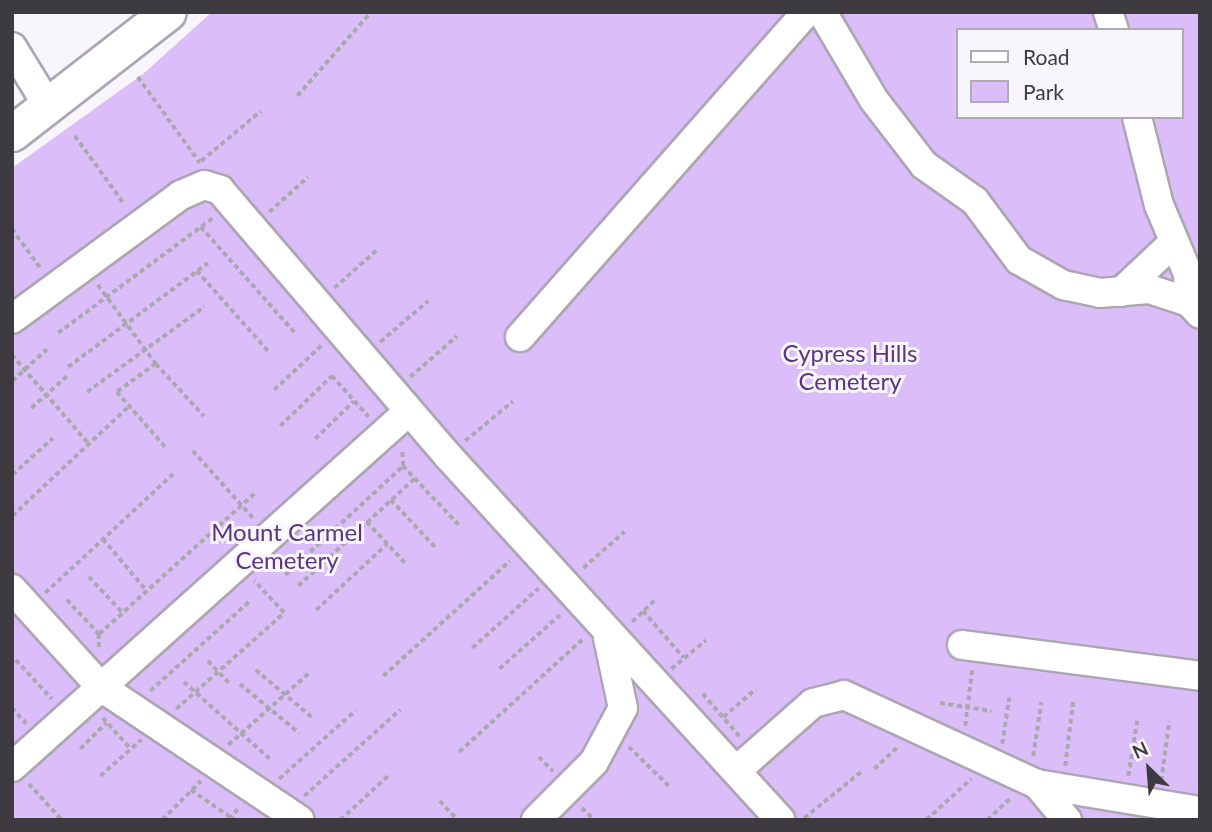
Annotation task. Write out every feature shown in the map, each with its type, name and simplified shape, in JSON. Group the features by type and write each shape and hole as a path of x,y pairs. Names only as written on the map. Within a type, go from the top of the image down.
{"main road":[{"path":"12,133 168,12"}],"street":[{"path":"520,337 807,12"},
{"path":"822,12 874,100 924,165 975,201 1019,260 1063,285 1100,293 1149,289 1194,308"},
{"path":"12,47 48,107"},
{"path":"1138,119 1159,205 1188,274 1194,308"},
{"path":"12,320 140,226 204,185 226,197 363,357 397,414 448,456 658,688 712,725 746,762 780,820"},
{"path":"1121,292 1174,242"},
{"path":"13,767 270,536 397,414"},
{"path":"20,598 101,687 158,725 207,770 262,794 293,815"},
{"path":"606,633 623,708"},
{"path":"967,657 1200,676"},
{"path":"536,820 594,762 623,708 636,696 658,688"},
{"path":"746,762 813,703 844,695 1043,785 1200,810"},
{"path":"1043,785 1067,820"}],"path":[{"path":"297,96 371,12"},
{"path":"58,333 201,227 226,197 138,77"},
{"path":"200,162 261,111"},
{"path":"75,136 140,226"},
{"path":"252,228 308,177"},
{"path":"201,227 296,334"},
{"path":"12,229 55,288"},
{"path":"316,303 378,249"},
{"path":"68,367 208,263"},
{"path":"84,267 145,350 204,416"},
{"path":"197,271 268,351"},
{"path":"363,357 428,301"},
{"path":"88,392 204,307"},
{"path":"457,336 397,414 403,466 459,526"},
{"path":"274,390 324,343"},
{"path":"12,381 47,349"},
{"path":"12,355 89,444"},
{"path":"156,363 117,392 166,449"},
{"path":"31,408 68,375"},
{"path":"281,426 332,376 354,401 397,414"},
{"path":"315,439 354,401"},
{"path":"448,456 513,401"},
{"path":"12,516 129,406"},
{"path":"12,475 53,438"},
{"path":"193,451 270,536"},
{"path":"285,575 403,466"},
{"path":"20,598 103,539 173,474"},
{"path":"298,586 415,478"},
{"path":"99,634 256,493"},
{"path":"391,500 436,548"},
{"path":"367,522 406,564"},
{"path":"472,648 564,587 624,532"},
{"path":"103,539 148,591"},
{"path":"316,610 387,544"},
{"path":"383,676 527,545"},
{"path":"100,776 284,612 239,564"},
{"path":"89,578 123,613"},
{"path":"499,669 564,587"},
{"path":"459,752 606,633 643,611 656,599"},
{"path":"67,600 99,634 99,649"},
{"path":"132,708 250,601"},
{"path":"643,611 684,658"},
{"path":"658,688 684,658 706,640"},
{"path":"962,749 967,707 967,657"},
{"path":"16,660 68,716"},
{"path":"208,661 231,685"},
{"path":"256,670 314,719"},
{"path":"162,820 241,733 309,673"},
{"path":"184,682 270,759"},
{"path":"240,684 299,733"},
{"path":"712,725 756,689"},
{"path":"703,694 712,725 746,762"},
{"path":"926,820 994,764 1009,698"},
{"path":"987,820 1043,785 1073,702"},
{"path":"940,703 991,711"},
{"path":"1041,703 1043,785"},
{"path":"262,794 356,710"},
{"path":"293,815 400,710"},
{"path":"1124,799 1137,721"},
{"path":"1158,804 1169,722"},
{"path":"80,749 106,723"},
{"path":"874,769 918,729"},
{"path":"609,735 628,746 670,787"},
{"path":"13,767 62,820"},
{"path":"802,820 861,772"},
{"path":"340,820 388,776"},
{"path":"191,790 235,820"},
{"path":"573,799 594,820"},
{"path":"440,802 458,820"}],"green space":[{"path":"212,12 1200,12 1200,820 12,820 12,168 143,74"}],"park label":[{"name":"Cypress Hills Cemetery","path":"850,367"},
{"name":"Mount Carmel Cemetery","path":"287,546"}]}
